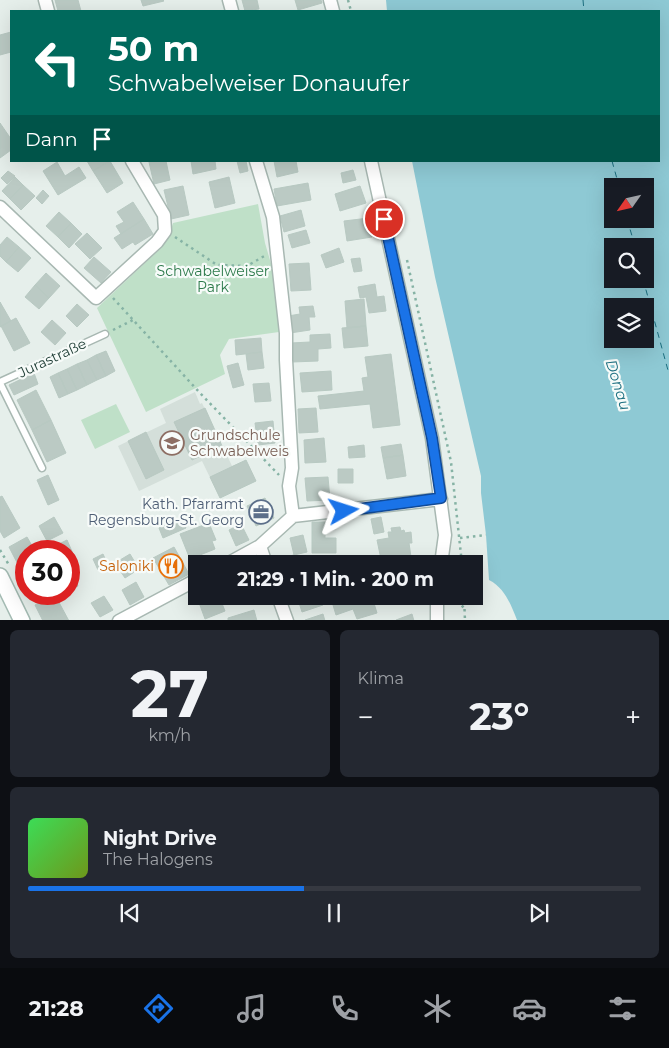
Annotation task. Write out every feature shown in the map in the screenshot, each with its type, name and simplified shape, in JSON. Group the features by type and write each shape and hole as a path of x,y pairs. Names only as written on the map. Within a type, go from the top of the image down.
{"main road":[{"path":"0,576 22,620"}],"street":[{"path":"0,207 101,294 157,242 166,231 164,215 133,162"},
{"path":"256,162 273,217 286,333 292,468 289,486 294,516"},
{"path":"371,162 424,402 441,498 445,535 442,555"},
{"path":"244,555 260,546 294,516 441,498"},
{"path":"260,546 263,555"},
{"path":"119,620 188,584"},
{"path":"281,605 287,620"},
{"path":"436,605 437,620"}],"lane":[{"name":"Jurastraße","path":"0,382 105,334"},
{"path":"0,382 42,468"}],"path":[{"path":"166,231 218,265 247,266 276,249"},
{"path":"406,257 446,434 461,555"},
{"path":"101,294 133,320 289,486"},
{"path":"105,334 133,320"},
{"path":"460,538 486,535"},
{"path":"461,605 465,609"},
{"path":"465,605 465,620"}],"shaded area":[{"name":"Grundschule Schwabelweis","path":"195,392 232,466 246,460 256,481 220,498 202,461 139,491 118,446 166,423 160,409"}],"green space":[{"name":"Schwabelweiser Park","path":"258,204 265,243 274,274 279,332 229,339 220,355 225,374 146,412 97,308 160,249 168,239 173,223"},
{"path":"116,404 130,432 95,449 81,420"}],"water":[{"name":"Donau","path":"386,0 669,0 669,620 517,620 503,592 495,583 489,580 481,476 435,277 412,162 660,162 660,10 387,10"}],"building":[{"path":"55,0 78,0 81,10 58,10"},
{"path":"141,0 163,0 164,1 143,6"},
{"path":"242,0 257,0 259,9 245,10"},
{"path":"295,0 321,0 322,3 298,10"},
{"path":"10,32 10,52 0,55 0,35"},
{"path":"0,123 10,138 10,151 0,158"},
{"path":"57,162 65,176 79,167 86,178 58,195 43,171"},
{"path":"88,162 107,162 93,171"},
{"path":"111,162 123,183 107,193 93,171"},
{"path":"149,162 166,162 170,180 154,184"},
{"path":"191,162 215,162 216,169 193,174"},
{"path":"237,162 246,162 248,171 240,173"},
{"path":"274,162 296,162 298,172 277,177"},
{"path":"353,170 356,180 343,183 341,173"},
{"path":"8,171 15,176 7,184 1,178"},
{"path":"15,177 23,185 10,199 2,191"},
{"path":"229,177 235,203 215,208 209,182"},
{"path":"308,183 311,200 277,206 274,189"},
{"path":"23,185 35,196 21,210 10,199"},
{"path":"183,186 189,215 171,219 164,190"},
{"path":"360,186 366,203 340,211 335,194"},
{"path":"43,190 49,196 42,204 36,198"},
{"path":"133,202 144,219 121,234 116,226 124,222 117,212"},
{"path":"301,210 305,226 284,232 280,216"},
{"path":"59,212 71,223 58,237 46,226"},
{"path":"369,218 372,237 347,241 344,221"},
{"path":"144,219 153,234 135,245 133,242 122,249 114,238"},
{"path":"71,223 82,234 69,248 58,237"},
{"path":"306,230 310,243 292,248 288,235"},
{"path":"87,233 102,248 90,259 75,244"},
{"path":"7,237 19,247 6,262 0,256 0,245"},
{"path":"19,247 31,258 18,272 6,262"},
{"path":"339,248 344,262 326,268 321,255"},
{"path":"94,257 111,272 101,283 84,268"},
{"path":"360,258 362,271 354,272 351,259"},
{"path":"309,263 311,290 291,291 289,264"},
{"path":"46,273 60,286 49,298 35,285"},
{"path":"375,284 377,297 384,296 386,311 369,313 366,297 360,298 358,287"},
{"path":"35,285 49,298 39,309 25,297"},
{"path":"364,299 366,326 347,328 345,301"},
{"path":"0,302 11,321 0,327"},
{"path":"77,304 89,315 77,327 66,316"},
{"path":"313,306 315,317 309,317 310,330 290,333 288,316 300,314 299,307"},
{"path":"16,318 30,343 14,351 1,326"},
{"path":"52,320 66,333 55,345 41,332"},
{"path":"366,326 368,346 344,348 342,328"},
{"path":"330,334 331,348 318,349 318,361 292,362 291,343 310,342 310,335"},
{"path":"261,338 262,352 236,355 235,340"},
{"path":"106,351 115,371 106,376 96,355"},
{"path":"262,352 264,368 248,370 246,354"},
{"path":"391,354 400,425 373,428 370,404 320,409 318,396 364,391 362,378 368,377 365,357"},
{"path":"96,355 106,376 97,380 87,360"},
{"path":"87,360 97,380 87,385 77,364"},
{"path":"238,363 244,385 233,388 227,366"},
{"path":"77,364 87,385 77,390 67,369"},
{"path":"67,369 77,390 68,394 58,373"},
{"path":"331,371 332,390 302,392 300,373"},
{"path":"34,373 38,384 14,395 9,385"},
{"path":"58,373 68,394 59,398 50,377"},
{"path":"269,383 271,401 255,402 253,384"},
{"path":"36,390 51,420 32,430 17,400"},
{"path":"205,408 222,446 192,460 174,422"},
{"path":"316,408 318,432 299,433 298,409"},
{"path":"51,420 66,453 47,462 32,430"},
{"path":"273,421 275,443 258,445 255,423"},
{"path":"146,432 164,470 146,479 128,441"},
{"path":"324,438 326,462 305,463 304,440"},
{"path":"401,444 403,455 383,458 381,447"},
{"path":"364,445 365,457 349,458 348,447"},
{"path":"403,455 406,476 387,479 383,458"},
{"path":"246,460 256,481 220,498 210,477"},
{"path":"338,469 353,469 353,483 338,483"},
{"path":"48,475 59,500 48,505 37,480"},
{"path":"328,477 330,500 307,501 305,478"},
{"path":"2,496 20,528 4,538 0,531 0,497"},
{"name":"Kath. Pfarramt Regensburg-St. Georg","path":"265,498 274,518 256,526 247,506"},
{"path":"54,517 63,533 46,540 39,526"},
{"path":"381,517 384,532 374,534 371,519"},
{"path":"181,518 186,528 163,538 159,528"},
{"path":"312,522 325,522 325,538 336,538 336,553 312,553"},
{"path":"209,523 216,540 212,541 215,549 200,555 188,555 180,534"},
{"path":"241,524 249,540 236,546 229,530"},
{"path":"400,527 401,531 404,530 405,533 411,532 412,543 409,543 411,555 380,555 377,540 389,538 388,532 392,532 391,528"},
{"path":"303,535 307,552 294,555 290,538"},
{"path":"15,544 15,559 9,547"},
{"name":"Saloniki","path":"174,547 188,575 169,585 153,558"},
{"path":"103,554 108,565 98,570 93,559"},
{"path":"130,554 139,569 125,578 115,563"},
{"path":"136,582 144,597 130,605 122,590"},
{"path":"104,596 113,610 100,617 91,603"},
{"path":"35,605 60,605 68,620 42,620"},
{"path":"200,605 223,605 225,611 205,619"},
{"path":"300,605 323,605 302,612"},
{"path":"333,605 374,605 377,613 357,619 353,609 336,615"},
{"path":"254,610 257,620 228,620 228,618"},
{"path":"323,614 325,620 305,620"},
{"path":"412,614 414,620 396,620"}],"ferry route":[{"path":"583,0 584,10"},
{"path":"612,162 617,178"},
{"path":"630,228 633,238"},
{"path":"645,288 669,374"}],"place":[{"name":"Grundschule Schwabelweis","path":"172,443"},
{"name":"Kath. Pfarramt Regensburg-St. Georg","path":"261,512"},
{"name":"Saloniki","path":"171,566"}],"route":[{"path":"344,511 441,498 432,438 384,219"}]}
